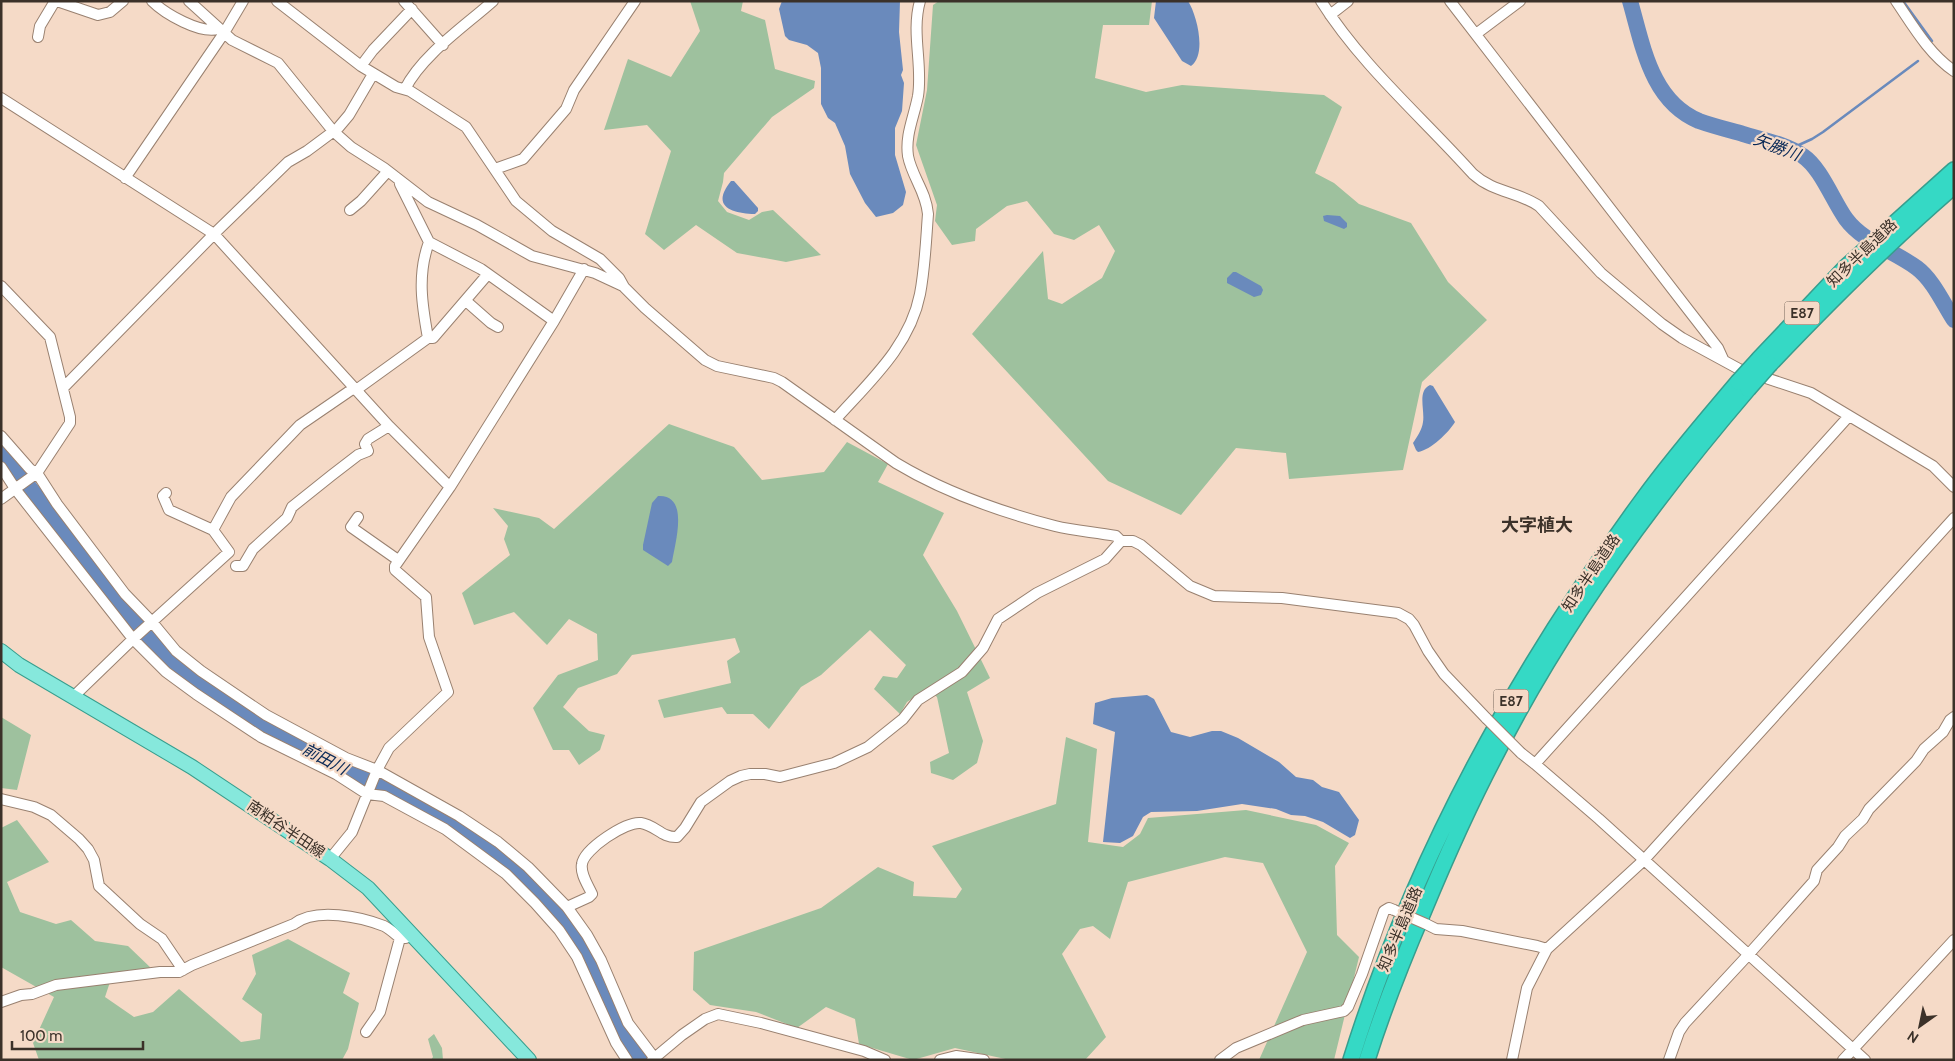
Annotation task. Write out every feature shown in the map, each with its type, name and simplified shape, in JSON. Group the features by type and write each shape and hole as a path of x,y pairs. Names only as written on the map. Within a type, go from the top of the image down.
{"highway":[{"name":"知多半島道路","path":"1351,1060 1387,959 1426,866 1507,708 1552,632 1598,562 1651,489 1743,385 1851,271 1905,221 1954,170"},
{"name":"知多半島道路","path":"1905,221 1954,186"},
{"name":"知多半島道路","path":"1367,1060 1402,963 1439,874 1485,776 1518,714 1562,638 1608,569 1706,438 1743,385"}],"main road":[{"name":"南粕谷半田線","path":"1,650 19,665 192,767 330,859 368,888 529,1060"}],"street":[{"path":"38,37 40,26 56,1 98,15 110,12 123,1"},
{"path":"152,1 166,14 210,31 221,31"},
{"path":"189,1 232,40 278,64 333,130 351,147 428,202 477,225 526,253 584,269 604,276 624,287"},
{"path":"125,178 221,31 243,1"},
{"path":"276,1 373,74 396,87 405,89 466,127 516,201 552,232 600,259 645,308 705,360 717,366 774,378 782,382 896,463 942,487 1034,520 1116,536 1121,541 1133,541 1190,586 1214,596 1282,598 1398,613 1408,619 1414,625 1428,651 1444,674 1521,753 1644,860 1865,1060"},
{"path":"405,89 420,68 443,45 493,1"},
{"path":"495,169 523,159 566,109 574,90 635,1"},
{"path":"835,420 884,367 896,351 913,318 920,295 928,208 924,193 909,158 907,146 908,131 918,97 916,25 920,1"},
{"path":"1321,1 1343,34 1369,65 1482,182 1491,187 1530,200 1539,206 1601,273 1668,329 1739,369 1811,394 1933,466 1954,487"},
{"path":"1330,15 1348,1"},
{"path":"1450,1 1718,348 1723,359"},
{"path":"1476,34 1520,1"},
{"path":"1896,1 1928,47 1943,63 1954,71"},
{"path":"361,66 408,5 443,45"},
{"path":"63,388 214,234 288,162 307,151 349,115 373,74"},
{"path":"1,98 214,234 355,389 450,487"},
{"path":"350,210 391,174"},
{"path":"391,174 407,196 429,242 488,274 554,321"},
{"path":"428,338 422,305 421,280 429,242"},
{"path":"330,859 352,832 388,748 448,692 429,637 426,597 395,570 395,566 450,487 554,321 584,269"},
{"path":"213,530 232,497 300,425 441,331 488,274"},
{"path":"1,286 50,337 70,416 70,423 36,475 1,499"},
{"path":"466,300 498,327"},
{"path":"1535,764 1849,416"},
{"path":"166,493 163,496 169,510 213,530 229,552 237,569 243,566 253,549 287,518 292,507 332,474 368,451 365,444 368,439 390,426"},
{"path":"1,436 36,475 125,594 176,651 232,694 266,715 346,758 377,770 459,816 498,842 528,866 568,907 594,946 628,1023 654,1059 705,1019 718,1014 807,1035 873,1054 885,1060"},
{"path":"1,467 16,490 135,638 166,672 261,737 336,774 367,794 384,796 445,829 506,874 559,930 576,957 616,1043 627,1060"},
{"path":"358,517 351,527 398,560"},
{"path":"1512,1060 1527,988 1547,950 1644,860 1954,518"},
{"path":"568,907 592,894 582,871 582,864 589,853 612,834 631,824 640,823 664,835 677,837 685,828 701,802 730,781 741,776 765,774 780,777 834,763 868,747 903,719 918,700 962,672 983,648 998,619 1037,593 1106,558 1121,541"},
{"path":"73,697 229,552"},
{"path":"1669,1060 1679,1032 1685,1023 1814,881 1817,870 1838,847 1845,836 1916,761 1924,749 1943,732 1954,717"},
{"path":"1,800 34,807 51,815 79,839 88,849 94,860 99,886 140,924 162,939 183,970"},
{"path":"1220,1060 1236,1048 1303,1020 1344,1010 1348,1007 1362,974 1384,911 1389,908 1436,928 1462,931 1537,946 1547,950"},
{"path":"1,1002 21,995 32,994 56,985 183,970 192,964 305,918 320,914 355,918 386,927 400,938 414,939"},
{"path":"366,1032 380,1012 400,938"},
{"path":"1843,1060 1954,940"},
{"path":"940,1060 956,1056 984,1060"}],"green space":[{"path":"690,1 743,1 741,11 765,20 775,69 815,81 814,88 772,117 724,173 718,201 727,212 749,220 762,212 773,210 821,255 786,262 737,253 696,225 664,250 645,234 671,151 647,125 604,130 628,59 671,77 700,31"},
{"path":"939,1 1152,1 1149,25 1103,25 1095,78 1146,92 1182,85 1324,95 1342,107 1315,173 1334,183 1359,204 1411,223 1448,282 1487,320 1422,382 1403,470 1289,479 1286,453 1236,448 1181,515 1108,481 972,334 1043,251 1048,299 1062,304 1102,278 1115,251 1099,225 1074,240 1054,234 1027,201 1007,206 976,229 975,241 952,245 935,221 937,205 916,145 927,90 933,5"},
{"path":"669,424 734,447 762,480 824,472 847,442 888,464 878,482 944,513 923,555 957,611 990,678 967,692 983,741 977,763 953,780 931,773 930,762 949,753 937,697 927,689 907,702 900,714 874,689 883,676 897,678 906,665 870,630 821,675 801,687 769,729 753,714 727,714 722,707 664,718 658,700 731,683 727,661 740,652 735,638 632,655 617,674 578,688 563,707 589,731 605,735 600,750 579,765 569,750 553,750 533,708 558,675 598,660 597,634 569,619 547,645 514,612 474,625 462,593 510,555 504,539 508,526 493,508 539,518 554,529"},
{"path":"1,717 31,735 17,790 1,788"},
{"path":"1066,737 1097,749 1088,842 1123,847 1140,834 1148,818 1246,810 1316,825 1349,843 1335,866 1337,935 1359,957 1334,1060 1259,1060 1307,952 1263,863 1225,857 1128,882 1110,939 1093,926 1080,929 1062,954 1106,1037 1085,1060 1010,1060 955,1048 913,1060 859,1044 855,1019 826,1007 797,1028 756,1012 710,1005 693,990 694,952 821,908 878,867 914,882 913,896 956,898 962,889 932,846 1056,804"},
{"path":"17,820 49,862 7,882 20,912 56,924 71,920 95,941 128,946 152,969 112,976 105,997 134,1017 153,1012 179,989 241,1042 260,1039 262,1014 242,999 256,974 252,955 288,939 350,973 343,993 359,1003 348,1049 342,1060 39,1060 33,1043 54,997 1,967 1,828"},
{"path":"434,1034 442,1048 443,1060 431,1060 433,1057 428,1039"}],"water":[{"path":"782,1 900,1 899,32 903,70 901,75 904,83 902,111 895,128 895,155 906,192 903,205 893,213 876,217 865,203 850,174 845,146 835,123 828,118 821,104 821,68 818,53 807,45 789,40 785,36 779,9"},
{"path":"1156,1 1188,1 1195,16 1199,35 1199,53 1196,61 1191,66 1182,61 1154,18"},
{"path":"731,181 734,181 758,208 755,214 732,210 723,203 725,190"},
{"path":"1323,216 1340,216 1347,223 1347,227 1344,229 1324,221"},
{"path":"1233,272 1261,286 1263,290 1261,295 1254,297 1227,283 1227,278"},
{"path":"1430,385 1433,386 1455,422 1439,440 1423,451 1418,452 1413,443 1422,425 1424,392"},
{"path":"658,496 668,497 674,503 677,511 676,543 672,562 668,566 643,550 652,503"},
{"path":"1147,695 1154,699 1171,732 1190,737 1212,731 1221,731 1238,738 1279,762 1296,777 1313,780 1322,787 1339,792 1359,820 1355,835 1350,838 1323,822 1305,816 1291,815 1276,809 1242,804 1197,811 1151,812 1143,817 1133,836 1120,843 1103,842 1115,732 1093,724 1095,703 1112,698"}],"waterway":[{"name":"矢勝川","path":"1630,1 1651,70 1670,100 1683,112 1699,121 1789,148 1803,156 1815,168 1841,212 1853,227 1870,240 1923,273 1933,285 1954,320"},
{"path":"1903,1 1932,41"},
{"path":"1790,149 1823,132 1918,61"},
{"name":"前田川","path":"1,452 131,617 167,655 206,689 257,722 317,756 402,794 452,822 500,856 536,887 563,916 580,939 622,1031 642,1060"}],"district":[{"name":"大字植大","path":"1537,525"}]}
